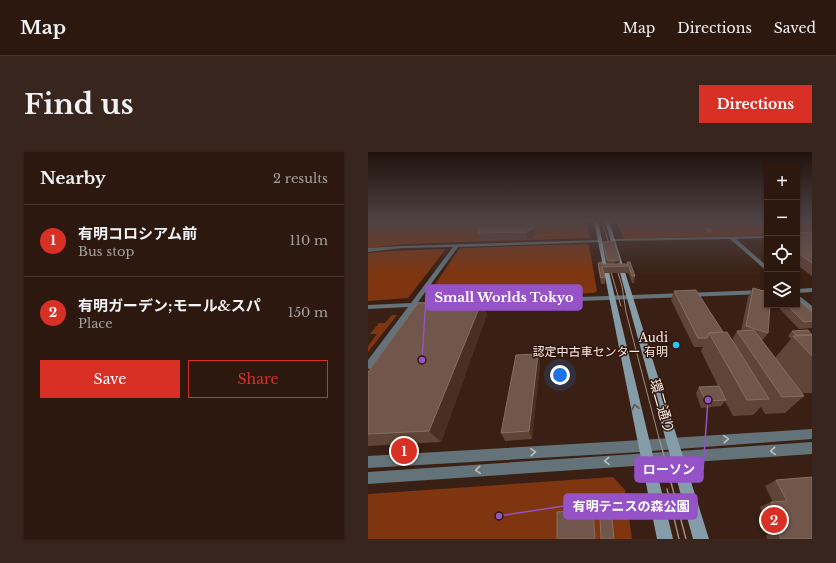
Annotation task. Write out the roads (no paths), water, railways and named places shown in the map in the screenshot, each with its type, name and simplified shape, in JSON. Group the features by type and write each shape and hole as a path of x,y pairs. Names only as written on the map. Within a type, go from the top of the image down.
{"main road":[{"name":"環二通り","path":"600,239 665,539"},
{"name":"環二通り","path":"613,240 701,539"}],"street":[{"path":"368,250 391,247 599,239"},
{"path":"613,240 669,239"},
{"path":"733,239 764,266"},
{"path":"368,366 457,245"},
{"path":"800,291 812,290"},
{"path":"462,303 764,292"},
{"path":"800,299 812,310"},
{"path":"368,307 431,304"},
{"path":"368,478 645,452 673,443 812,434"},
{"path":"368,462 645,452 677,457 812,448"}],"tram line":[{"path":"608,239 622,286 626,312 660,442"},
{"path":"608,262 621,306"},
{"path":"660,441 686,539"},
{"path":"667,489 679,539"}],"place":[{"name":"Audi 認定中古車センター 有明","path":"676,345"},
{"name":"Small Worlds Tokyo","path":"422,360"},
{"name":"ローソン","path":"708,400"},
{"name":"有明コロシアム前","path":"404,451"},
{"name":"有明テニスの森公園","path":"499,516"},
{"name":"有明ガーデン;モール&スパ","path":"774,520"}]}
